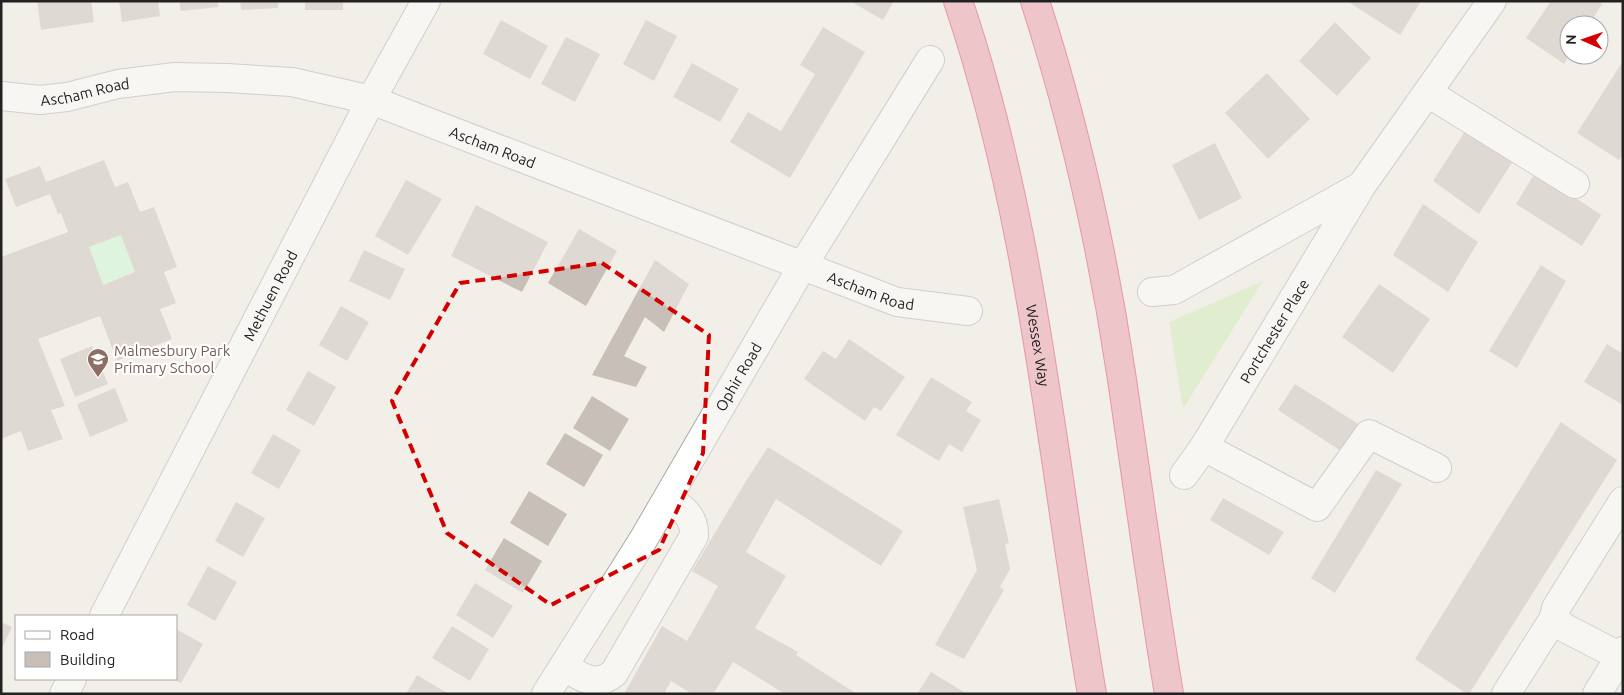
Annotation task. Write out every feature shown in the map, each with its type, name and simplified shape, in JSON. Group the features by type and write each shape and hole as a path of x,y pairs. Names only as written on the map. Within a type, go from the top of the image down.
{"highway":[{"name":"Wessex Way","path":"958,1 990,105 1011,197 1052,426 1092,694"},
{"path":"1036,1 1073,131 1096,236 1121,371 1150,584 1169,694"}],"street":[{"name":"Methuen Road","path":"105,615 371,100 426,1"},
{"name":"Portchester Place","path":"1184,475 1204,446 1362,185 1492,1"},
{"name":"Ophir Road","path":"546,694 668,498 803,265 930,60"},
{"name":"Ascham Road","path":"1,96 40,100 67,97 118,84 175,77 292,82 371,100 897,302 968,311"},
{"path":"1428,93 1575,184"},
{"name":"Portchester Place","path":"1152,292 1174,290 1362,185"},
{"path":"1204,446 1317,508 1369,434 1436,468"},
{"path":"563,667 589,680 598,682 607,679 614,673 694,536 694,529 687,512 668,498"},
{"path":"1506,694 1554,618 1556,608 1623,501"},
{"path":"1554,618 1563,627 1621,654 1606,691"},
{"path":"64,694 71,680"}],"highlighted area":[{"path":"602,263 709,335 703,453 659,550 551,605 447,533 392,401 460,283"}],"green space":[{"path":"121,235 135,272 103,285 89,247"},
{"path":"1263,281 1183,409 1169,322"}],"building":[{"path":"37,1 91,1 94,22 41,30"},
{"path":"119,1 158,1 160,16 122,22"},
{"path":"179,1 218,1 218,7 181,11"},
{"path":"240,1 278,1 278,8 241,10"},
{"path":"305,1 343,1 343,10 305,10"},
{"path":"850,1 894,1 883,20"},
{"path":"1347,1 1421,1 1400,35"},
{"path":"1551,1 1597,1 1602,4 1595,15 1559,15 1559,61 1526,38"},
{"path":"501,20 548,46 530,79 483,54"},
{"path":"646,20 677,36 654,81 623,64"},
{"path":"1335,22 1371,58 1337,96 1299,61"},
{"path":"823,27 865,52 790,178 730,142 748,112 781,131 815,74 800,65"},
{"path":"566,37 600,54 575,102 541,84"},
{"path":"1623,61 1623,155 1619,160 1577,133"},
{"path":"692,63 739,89 720,122 673,97"},
{"path":"1267,73 1310,119 1268,159 1225,113"},
{"path":"1469,125 1515,158 1479,214 1433,181"},
{"path":"1215,143 1242,198 1199,220 1172,165"},
{"path":"104,160 115,187 128,182 140,212 154,207 177,267 164,272 176,303 160,309 172,339 117,361 100,316 38,339 65,406 51,410 63,439 28,451 21,431 1,439 1,257 68,232 61,213 58,214 50,194 16,207 5,179 40,166 46,182","holes":["121,235 135,272 103,285 89,247"]},
{"path":"1536,171 1601,215 1582,246 1516,204"},
{"path":"406,180 442,199 408,255 375,236"},
{"path":"1423,204 1478,242 1448,292 1393,255"},
{"path":"476,205 548,242 522,292 451,256"},
{"path":"579,229 617,251 586,306 548,283"},
{"path":"364,250 405,269 390,300 349,281"},
{"path":"655,260 689,284 664,332 645,317 624,356 647,367 636,387 592,375"},
{"path":"1541,265 1566,281 1517,368 1489,351"},
{"path":"1379,284 1430,319 1393,373 1342,337"},
{"path":"341,306 369,322 347,361 319,345"},
{"path":"849,339 905,377 881,411 874,407 865,421 804,379 823,351 836,359"},
{"path":"1607,344 1623,354 1623,405 1584,382"},
{"path":"92,346 108,384 75,397 60,359"},
{"path":"308,371 336,387 314,426 286,410"},
{"path":"931,377 972,402 966,411 981,420 962,452 949,444 939,461 896,435"},
{"path":"1295,384 1360,425 1344,453 1278,410"},
{"path":"115,388 128,421 90,437 77,404"},
{"path":"592,396 629,419 610,451 573,428"},
{"path":"1561,422 1617,460 1469,694 1467,694 1415,659"},
{"path":"565,433 603,455 584,487 546,464"},
{"path":"273,434 301,450 279,489 251,473"},
{"path":"768,447 903,531 881,566 776,499 746,552 786,576 755,628 798,652 796,655 857,694 785,694 733,662 713,694 692,694 671,681 664,694 624,694 662,626 687,641 718,586 692,571"},
{"path":"1376,470 1402,484 1335,593 1311,578"},
{"path":"529,491 567,514 548,546 510,523"},
{"path":"1223,498 1284,532 1269,555 1210,520"},
{"path":"999,499 1009,543 1005,544 1010,569 1000,587 1004,590 964,659 935,645 977,570 963,507"},
{"path":"236,502 265,518 243,557 215,541"},
{"path":"504,538 542,561 523,593 485,570"},
{"path":"208,566 237,582 215,621 187,605"},
{"path":"475,583 513,606 493,638 456,615"},
{"path":"1,622 12,627 1,650"},
{"path":"452,626 489,649 470,681 432,658"},
{"path":"178,630 203,644 181,683 175,680 178,680"},
{"path":"931,672 964,692 963,694 917,694"},
{"path":"417,675 449,694 406,694"}],"place":[{"name":"Malmesbury Park Primary School","path":"98,378"}]}
